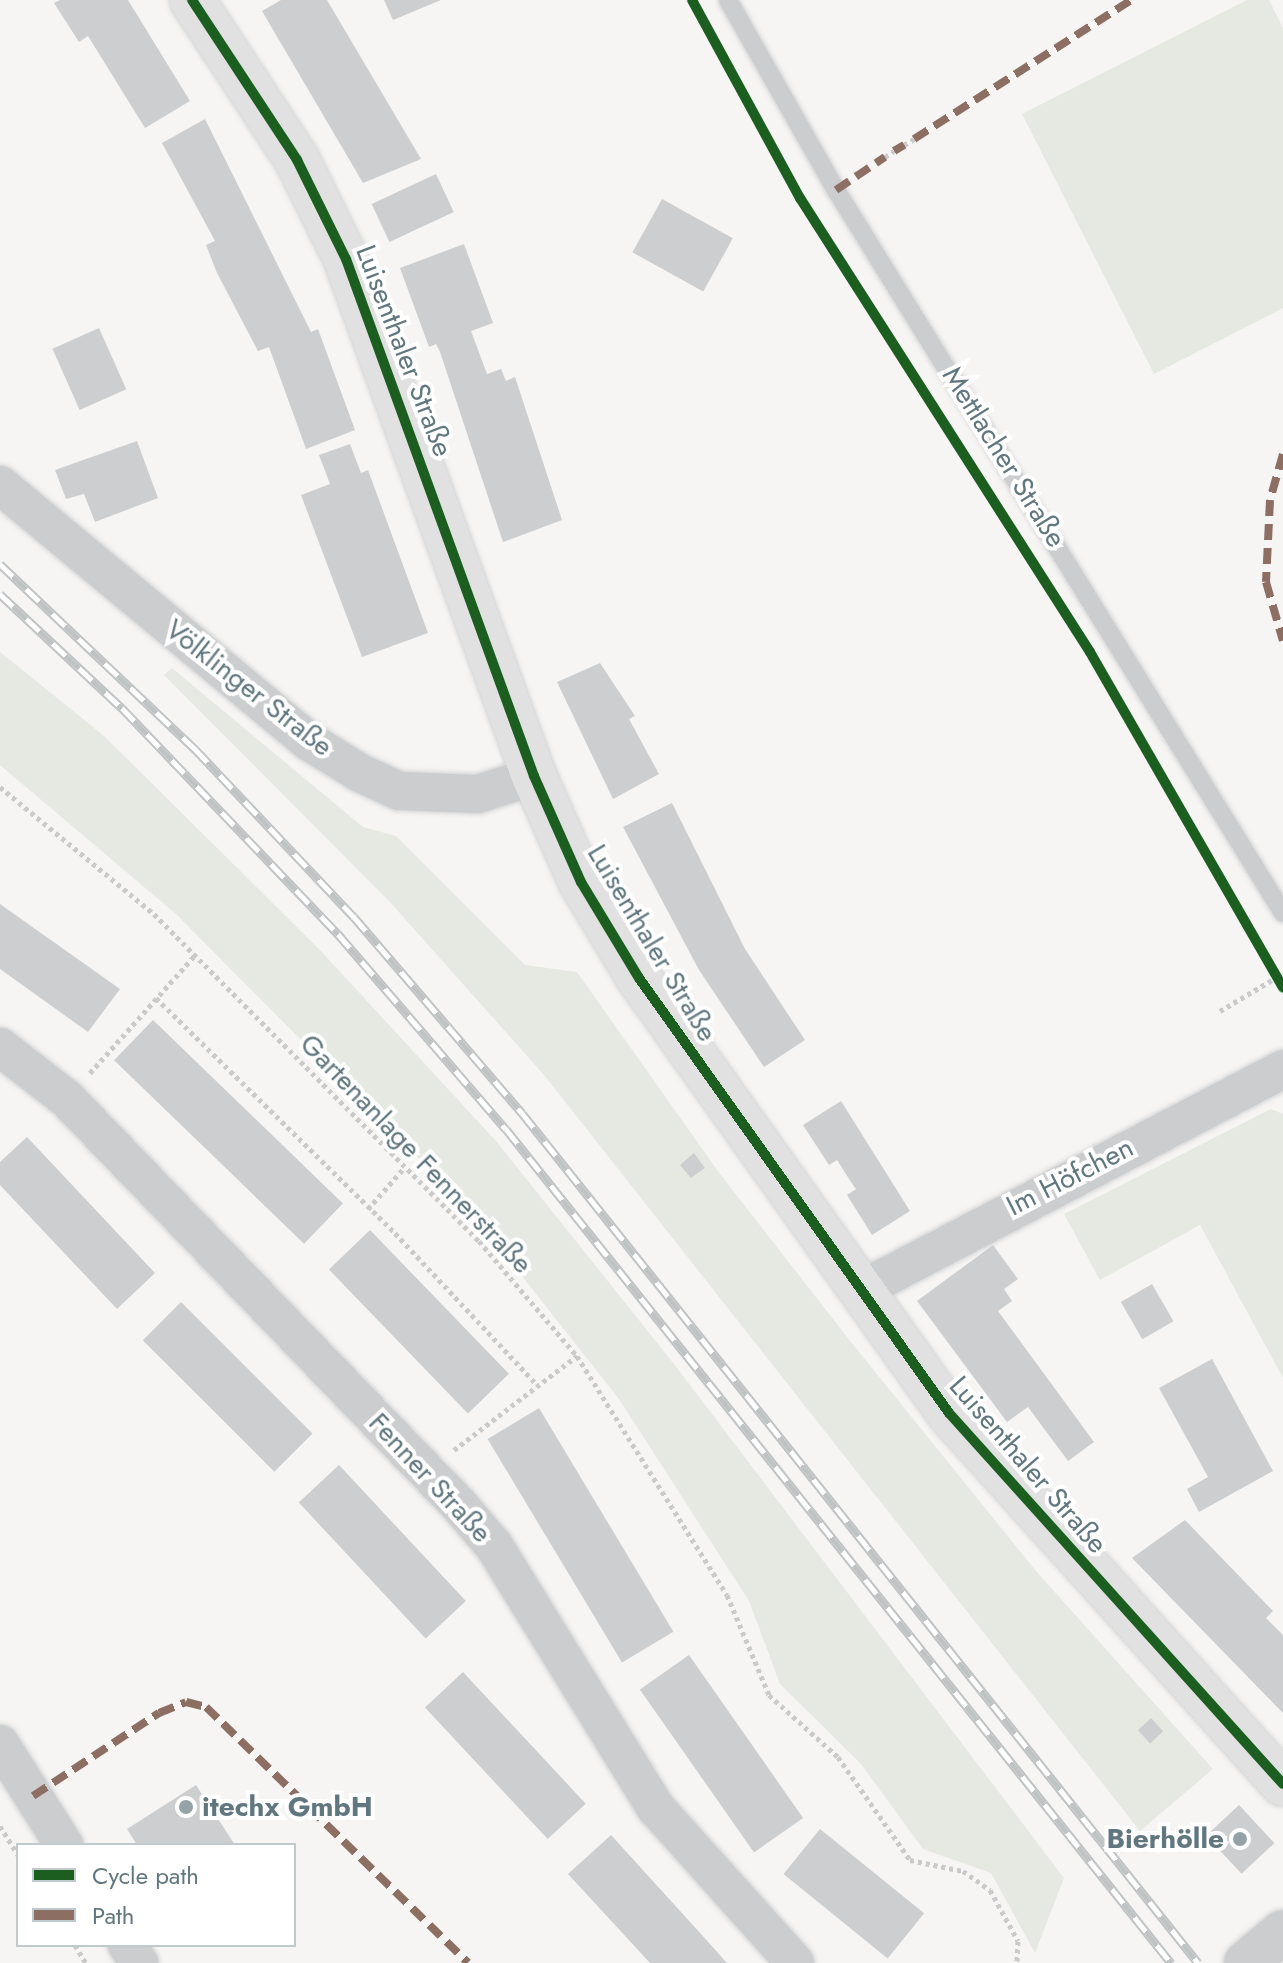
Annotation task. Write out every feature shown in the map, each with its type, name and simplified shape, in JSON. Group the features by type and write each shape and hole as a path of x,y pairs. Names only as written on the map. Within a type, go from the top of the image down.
{"main road":[{"name":"Luisenthaler Straße","path":"192,0 297,160 346,259 534,776 581,882 639,978 859,1291 949,1413 1283,1784"}],"street":[{"name":"Völklinger Straße","path":"0,485 310,742 360,773 399,791 478,794 534,776"},
{"name":"Fenner Straße","path":"0,1047 67,1099 468,1515 656,1808 795,1963"},
{"name":"Im Höfchen","path":"859,1291 1283,1069"},
{"path":"0,1744 63,1843"},
{"path":"1246,1963 1283,1932"}],"lane":[{"name":"Mettlacher Straße","path":"728,0 836,190 1283,913"}],"path":[{"path":"904,145 914,139"},
{"path":"885,157 894,151"},
{"path":"67,1099 196,954"},
{"path":"1220,1011 1277,977"},
{"path":"156,998 368,1209 538,1386"},
{"path":"368,1209 405,1168"},
{"path":"468,1438 577,1356"},
{"path":"0,1826 16,1852"}],"shaded area":[{"path":"1247,0 1269,0 1283,28 1283,308 1154,374 1022,114"},
{"path":"0,652 103,735 320,950 496,1141 674,1364 1064,1878 1035,1953 991,1873 923,1849 861,1764 780,1684 749,1601 619,1399 469,1209 176,914 0,765"},
{"path":"172,668 363,827 396,836 525,965 577,972 720,1174 851,1342 1036,1571 1213,1769 1140,1831 544,1075 389,901 164,675"},
{"path":"1271,1109 1283,1114 1283,1378 1200,1225 1100,1280 1064,1214"}],"building":[{"path":"60,0 128,0 190,101 145,128 88,36 79,42 54,3"},
{"path":"281,0 327,0 421,159 363,183 262,11"},
{"path":"384,0 441,0 393,20"},
{"path":"205,119 311,332 318,329 355,430 306,449 269,347 258,351 217,273 206,245 215,241 162,143"},
{"path":"436,174 454,212 389,242 372,204"},
{"path":"662,199 733,238 703,292 632,252"},
{"path":"464,244 493,323 471,331 487,374 501,369 506,381 515,377 562,520 503,542 440,352 436,344 429,347 400,268"},
{"path":"99,328 126,389 80,410 52,349"},
{"path":"137,441 158,498 95,522 84,494 66,499 55,470"},
{"path":"350,444 361,473 368,470 428,633 362,657 301,495 330,484 319,455"},
{"path":"600,663 635,716 629,719 659,774 613,799 557,682"},
{"path":"672,803 745,949 805,1040 764,1067 699,970 623,827"},
{"path":"0,904 120,989 88,1032 0,969"},
{"path":"153,1020 343,1203 304,1244 114,1060"},
{"path":"841,1101 910,1211 872,1235 847,1195 856,1189 837,1160 829,1165 803,1125"},
{"path":"27,1137 155,1273 117,1309 0,1185 0,1162"},
{"path":"694,1153 705,1168 691,1178 680,1165"},
{"path":"370,1230 509,1374 468,1413 329,1270"},
{"path":"993,1245 1018,1279 1004,1289 1012,1301 998,1311 1094,1442 1068,1461 1028,1407 1007,1422 917,1301"},
{"path":"1152,1284 1174,1321 1142,1339 1121,1302"},
{"path":"181,1302 313,1434 274,1472 143,1340"},
{"path":"1212,1359 1273,1471 1199,1512 1187,1489 1208,1477 1159,1388"},
{"path":"539,1408 673,1632 622,1663 488,1439"},
{"path":"339,1465 466,1601 426,1639 299,1503"},
{"path":"1185,1520 1273,1611 1266,1618 1283,1635 1283,1713 1132,1558"},
{"path":"689,1655 803,1818 754,1852 640,1689"},
{"path":"463,1672 586,1804 548,1839 425,1707"},
{"path":"1151,1718 1163,1731 1150,1743 1138,1730"},
{"name":"itechx GmbH","path":"196,1785 234,1843 136,1843 127,1829"},
{"name":"Bierhölle","path":"1239,1805 1274,1843 1242,1874 1206,1836"},
{"path":"820,1829 924,1913 888,1958 783,1874"},
{"path":"611,1835 727,1963 650,1963 568,1874"}],"railway":[{"path":"0,564 195,749 354,917 522,1113 1198,1963"},
{"path":"0,594 122,708 338,934 506,1129 1171,1963"}],"marked path":[{"path":"914,139 1131,0"},
{"path":"894,151 904,145"},
{"path":"836,190 885,157"},
{"path":"1283,454 1270,500 1266,582 1283,641"},
{"path":"33,1796 159,1713 186,1702 206,1707 468,1963"}],"cycle path":[{"path":"192,0 297,160 346,259 534,776 581,882 639,978 949,1413 1283,1784"},
{"path":"692,0 800,198 1090,652 1283,987"}],"place":[{"name":"itechx GmbH","path":"186,1807"},
{"name":"Bierhölle","path":"1240,1839"}]}
